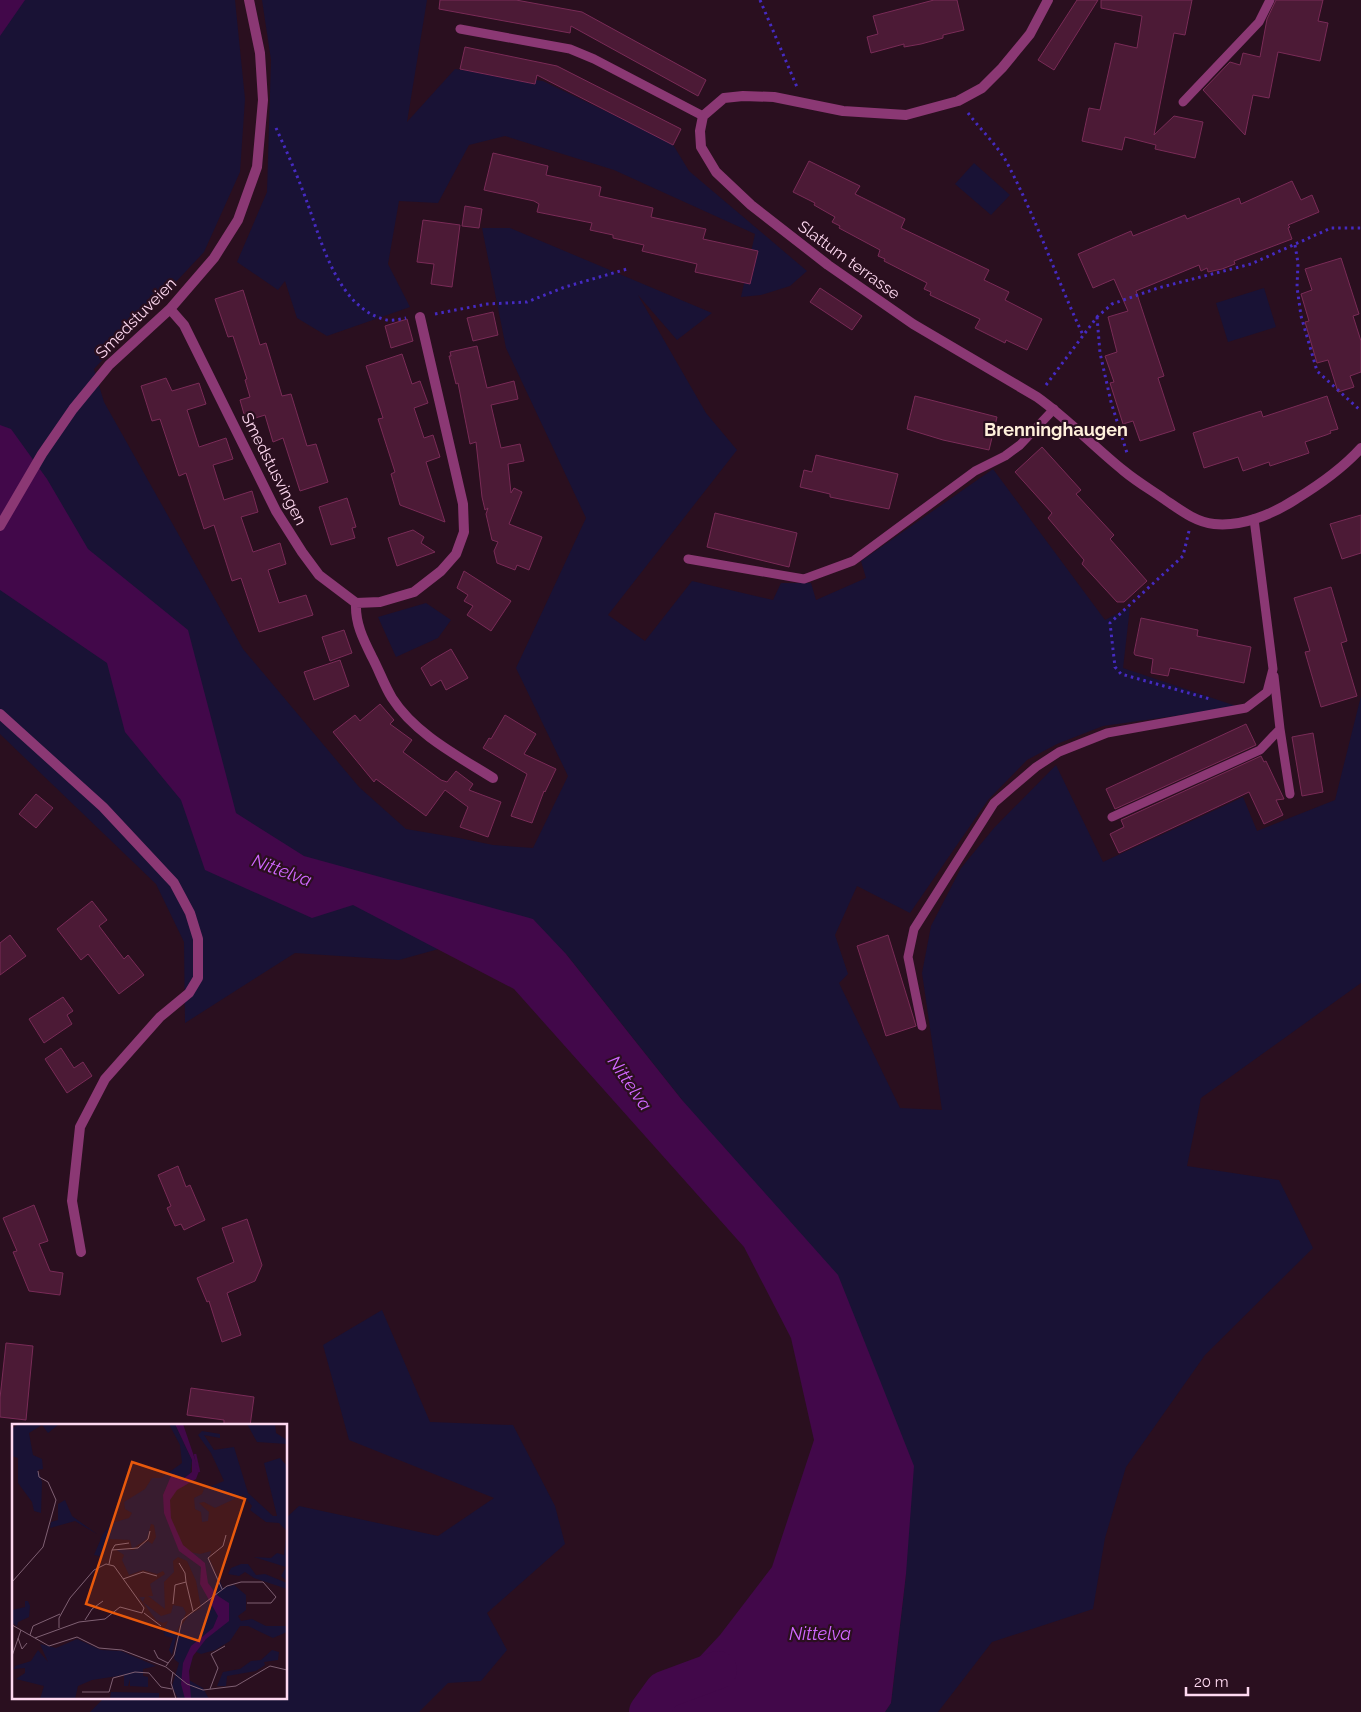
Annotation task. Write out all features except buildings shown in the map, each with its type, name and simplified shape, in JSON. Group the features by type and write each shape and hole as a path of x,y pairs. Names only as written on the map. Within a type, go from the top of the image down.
{"street":[{"name":"Smedstuveien","path":"0,526 42,454 73,409 109,365 170,309 214,258 238,220 257,167 264,100 260,53 249,0"},
{"path":"703,116 724,98 743,96 774,97 843,111 906,115 958,101 982,88 1002,68 1030,34 1048,0"},
{"name":"Slattum terrasse","path":"703,116 700,132 701,147 716,172 751,205 828,265 913,324 1037,397 1054,409 1124,471 1192,518 1214,524 1254,519 1283,508 1310,491 1361,448"},
{"name":"Smedstusvingen","path":"170,309 184,325 281,520 319,575 356,603"},
{"path":"420,317 463,504 464,532 456,554 441,571 414,592 380,602 356,603 355,615 362,636 393,698 410,719 437,742 493,778"},
{"path":"0,714 103,807 174,883 190,914 198,939 198,978 189,992 160,1017 105,1079 80,1127 72,1201 81,1252"}],"lane":[{"path":"1183,102 1258,22 1270,0"},
{"path":"460,29 570,49 594,59 703,116"},
{"path":"688,559 804,579 853,561 975,471 1005,456 1020,445 1054,409"},
{"path":"1254,519 1290,794"},
{"path":"922,1026 908,957 914,929 994,803 1036,767 1060,752 1107,734 1246,708 1267,692 1273,669"},
{"path":"1112,817 1260,750 1280,729"}],"path":[{"path":"760,0 804,103"},
{"path":"264,100 306,201 326,257 339,283 363,309 388,320 420,317 487,304 527,302 565,287 627,268"},
{"path":"958,101 1005,160 1036,224 1067,300 1084,335"},
{"path":"1037,397 1096,317 1112,304 1158,288 1251,264 1331,228 1361,228"},
{"path":"1294,245 1298,264 1297,288 1302,316 1317,371 1361,411"},
{"path":"1096,317 1100,352 1111,402 1127,453 1124,471"},
{"path":"1192,518 1183,556 1110,624 1115,667 1121,674 1217,700"}],"shaded area":[{"path":"0,0 235,0 245,99 240,172 204,252 94,369 104,402 243,649 359,787 406,829 493,845 533,848 568,776 516,668 586,518 506,348 482,228 510,228 712,313 677,340 638,295 706,413 737,450 608,615 645,641 692,581 773,600 781,583 811,583 816,600 866,578 861,561 993,469 1105,620 1130,607 1123,668 1239,707 1103,726 1057,744 1027,760 988,800 910,913 857,886 835,935 848,974 839,983 900,1108 942,1110 922,973 931,926 961,868 994,828 1056,765 1103,862 1243,797 1257,831 1335,800 1361,696 1361,983 1201,1098 1187,1166 1279,1180 1313,1248 1205,1355 1126,1467 1105,1538 1093,1609 992,1642 938,1712 885,1712 891,1703 906,1574 682,1100 566,954 471,940 399,960 295,953 185,1023 184,942 156,884 0,734"},
{"path":"262,0 427,0 407,122 455,69 543,81 672,143 689,171 807,271 790,286 761,295 741,297 755,234 614,170 505,136 469,145 438,203 399,201 388,264 410,307 327,336 297,318 285,281 278,290 237,262 267,192 271,60"},
{"path":"974,163 1010,195 991,215 955,184"},
{"path":"1264,288 1276,327 1228,342 1216,303"},
{"path":"426,603 451,620 438,638 396,657 378,617"},
{"path":"382,1310 430,1422 513,1425 555,1506 565,1544 487,1613 507,1650 481,1681 448,1683 419,1712 90,1712 102,1700 288,1700 288,1516 299,1506 438,1536 494,1498 349,1440 323,1345"}],"water":[{"path":"0,0 25,0 0,36"},
{"name":"Nittelva","path":"0,425 11,429 47,479 88,549 188,630 236,813 304,856 533,919 566,954 682,1100 838,1275 914,1466 906,1574 891,1703 885,1712 648,1712 720,1635 772,1567 814,1440 791,1338 744,1247 514,989 353,905 312,918 205,870 181,800 125,732 107,663 0,590"}],"waterway":[{"name":"Nittelva","path":"648,1712 664,1690 718,1670"}],"district":[{"name":"Brenninghaugen","path":"1056,429"}]}
